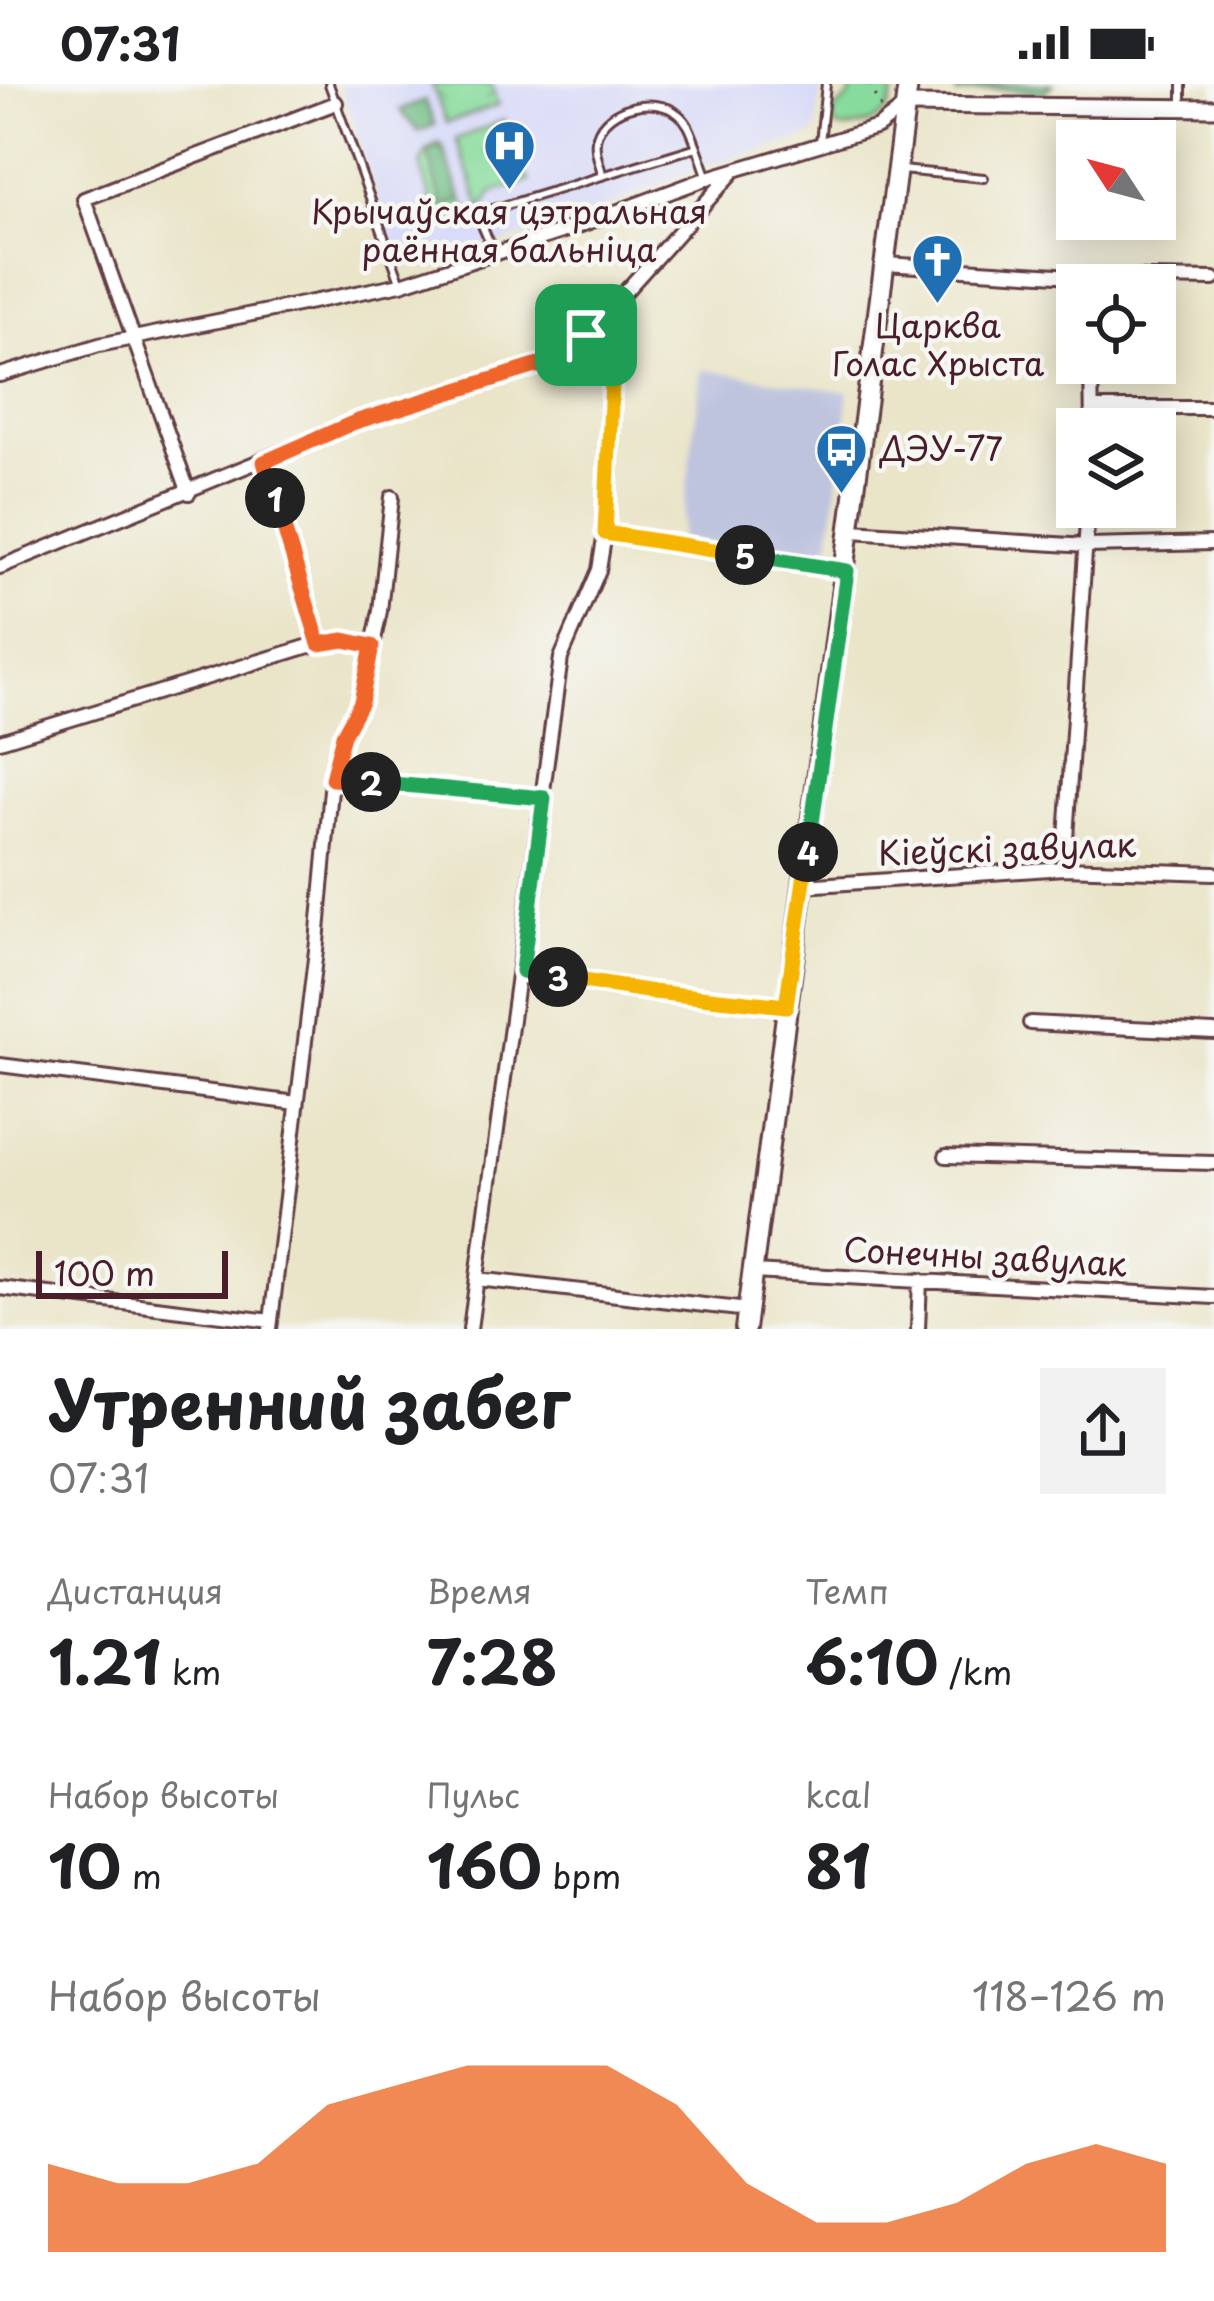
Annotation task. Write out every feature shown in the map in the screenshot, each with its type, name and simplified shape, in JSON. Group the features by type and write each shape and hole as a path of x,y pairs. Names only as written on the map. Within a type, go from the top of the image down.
{"main road":[{"path":"746,1319 847,571 898,170 901,109 908,84"}],"street":[{"path":"189,493 83,199 336,103"},
{"path":"0,375 132,338 400,284 708,178 878,127 901,109 1214,108"},
{"path":"0,567 355,422 542,364 586,335 735,170"},
{"path":"885,264 1056,278"},
{"path":"1176,280 1214,279"},
{"path":"470,1329 561,658 592,590 605,533 614,338 610,308"},
{"path":"1092,384 1093,408 1214,407"},
{"path":"264,462 319,644"},
{"path":"0,1288 271,1325 332,779 343,735 361,702 380,611 392,497"},
{"path":"1064,868 1087,528"},
{"path":"852,531 1087,546 1214,543"},
{"path":"605,533 847,571"},
{"path":"0,741 319,644 344,640 372,646"},
{"path":"332,779 544,798"},
{"name":"Кіеўскі завулак","path":"803,886 1064,868 1214,873"},
{"path":"522,971 653,992 786,1006"},
{"path":"1030,1023 1214,1032"},
{"path":"0,1065 297,1103"},
{"path":"946,1156 1214,1163"},
{"name":"Сонечны завулак","path":"753,1272 1214,1297"},
{"path":"477,1279 746,1319"},
{"path":"918,1329 920,1280"}],"lane":[{"path":"329,84 400,284"},
{"path":"820,143 826,84"},
{"path":"1182,84 1182,108"},
{"path":"602,173 596,148 601,128 609,118 645,104 670,108 681,116 708,178"},
{"path":"490,246 478,214 697,147"},
{"path":"898,170 984,178"}],"path":[{"path":"869,84 883,110 901,109"}],"shaded area":[{"name":"Крычаўская цэтральная раённая бальніца","path":"340,84 821,84 812,136 703,166 584,220 405,269"},
{"name":"ДЭУ-77","path":"702,369 849,392 828,558 680,539"}],"green space":[{"path":"432,84 491,84 498,105 446,123"},
{"path":"851,84 895,84 890,106 882,116 844,129 833,125 833,112 850,97"},
{"path":"955,84 1053,84 1043,93 994,89 957,94"},
{"path":"425,101 435,125 418,132 400,110"},
{"path":"504,120 530,181 492,193 482,210 456,139"},
{"path":"439,143 467,210 467,221 454,227 440,224 420,165 427,150"},
{"path":"442,145 462,200 443,207 428,153"}],"place":[{"name":"Крычаўская цэтральная раённая бальніца","path":"509,191"},
{"name":"Царква Голас Хрыста","path":"938,305"},
{"name":"ДЭУ-77","path":"841,495"}],"route":[{"path":"610,308 614,338 605,533 847,571 786,1006 653,992 522,971 544,798 332,779 343,735 361,702 372,646 344,640 319,644 264,462 355,422 542,364 586,335 610,308"}]}
